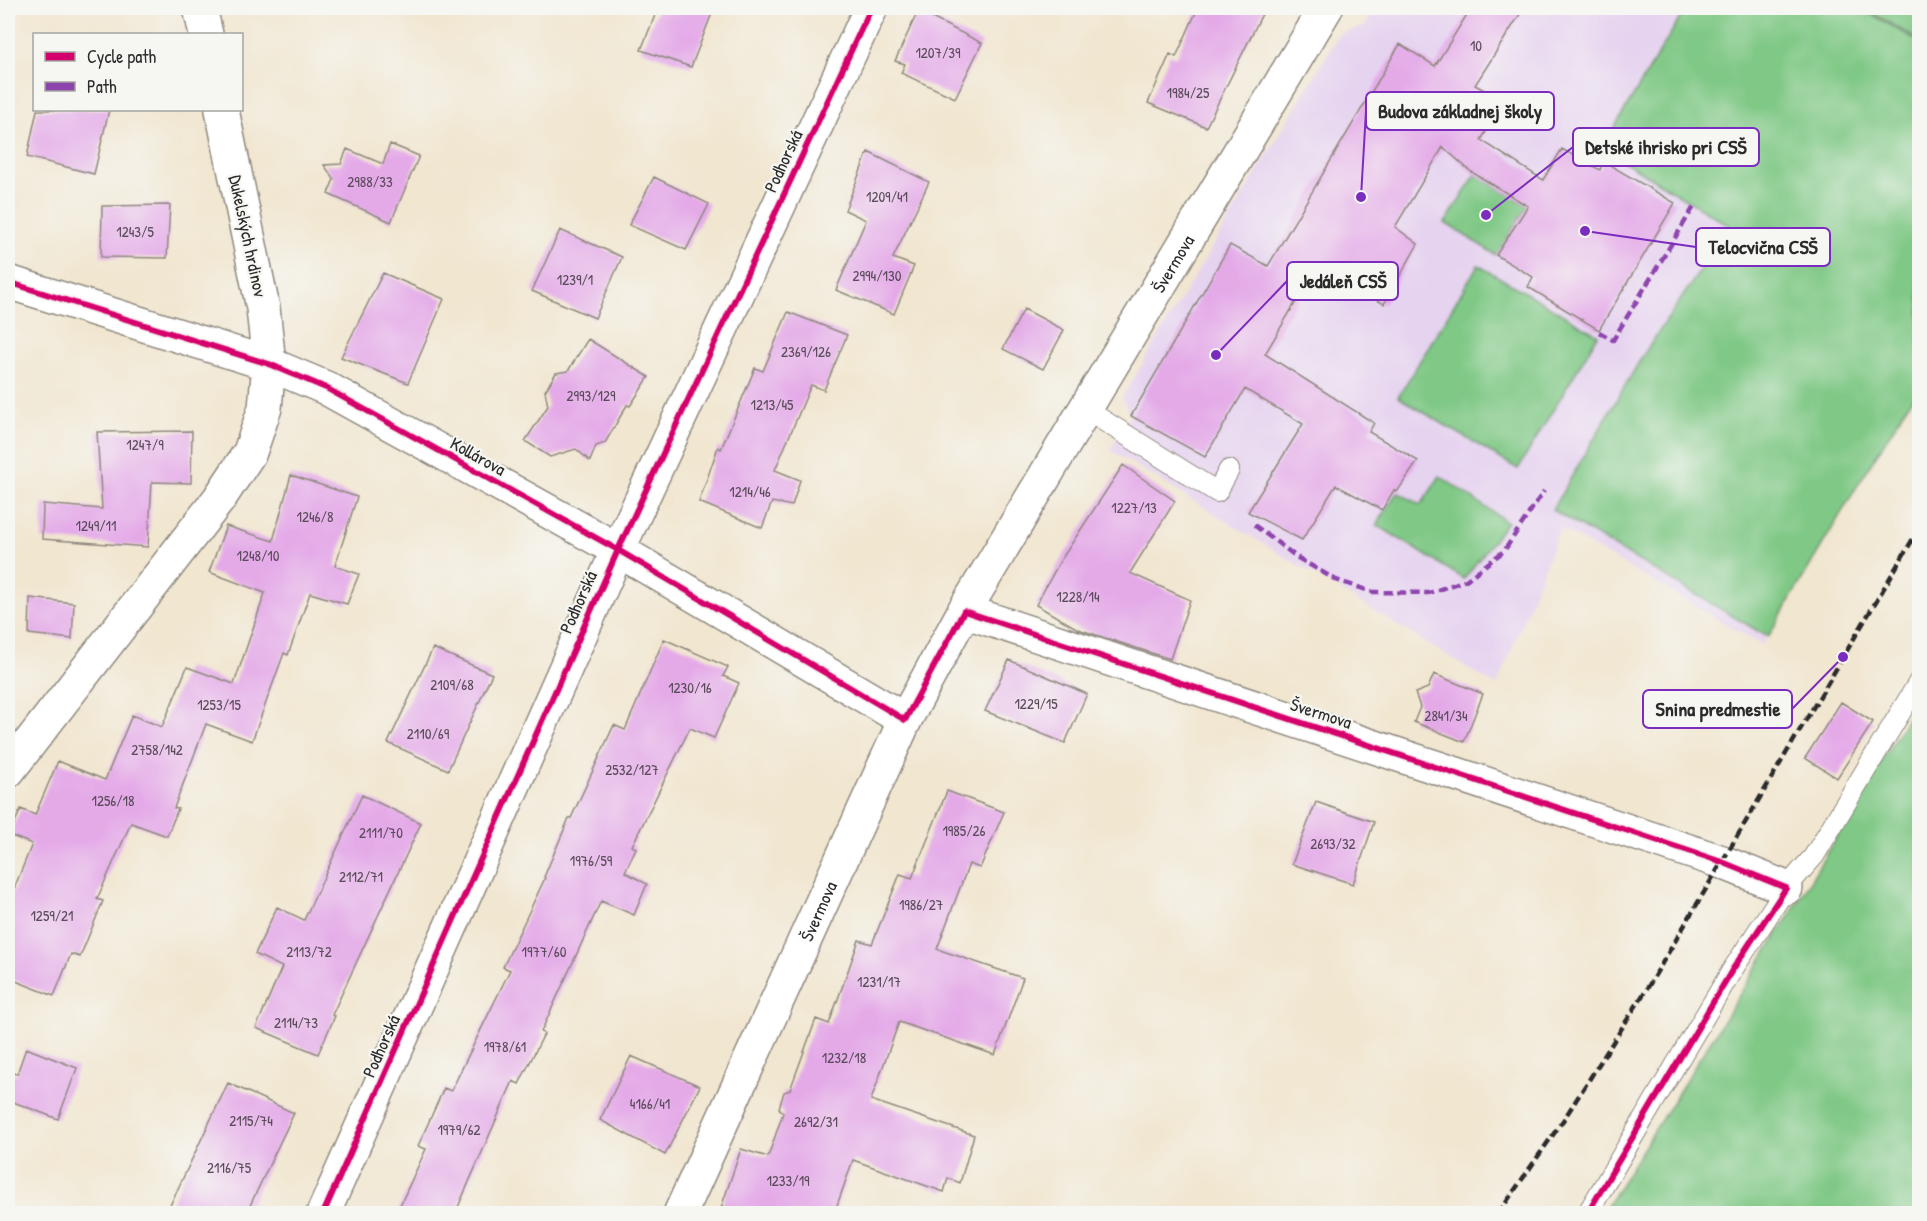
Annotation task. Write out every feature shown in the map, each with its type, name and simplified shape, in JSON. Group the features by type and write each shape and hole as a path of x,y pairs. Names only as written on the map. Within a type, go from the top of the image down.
{"street":[{"path":"201,8 206,33"},
{"name":"Podhorská","path":"323,1214 618,550 871,8"},
{"name":"Švermova","path":"680,1214 905,720 964,611 1326,8"},
{"name":"Dukelských hrdinov","path":"222,111 263,308 269,364"},
{"name":"Kollárova","path":"8,282 269,364 326,388 618,550 905,720"},
{"path":"8,771 219,499 250,452 265,408 269,364"},
{"name":"Švermova","path":"964,611 1722,862 1786,888"}],"lane":[{"path":"1085,409 1217,492 1229,470"},
{"path":"1587,1214 1731,972 1786,888 1814,856 1920,680"}],"shaded area":[{"path":"1376,8 1919,8 1919,380 1857,479 1762,645 1560,528 1497,686 1110,450 1130,416 1122,398 1340,33 1364,27"}],"green space":[{"path":"1686,8 1861,8 1919,42 1919,387 1768,637 1552,510 1642,357 1730,226 1602,148"},
{"path":"1864,8 1919,8 1919,40"},
{"path":"1476,174 1528,206 1496,255 1445,223"},
{"path":"1478,265 1598,335 1518,469 1398,397"},
{"path":"1440,476 1507,522 1464,579 1377,525 1397,492 1421,505"},
{"path":"1919,698 1919,1213 1602,1214 1794,908"}],"building":[{"path":"658,8 714,8 691,67 641,50"},
{"path":"1198,8 1265,8 1206,127 1148,103 1170,54 1176,57"},
{"path":"1471,8 1524,8 1475,85 1488,92 1484,97 1500,108 1481,140 1543,180 1562,149 1600,170 1603,161 1675,203 1599,330 1528,287 1533,277 1496,255 1528,206 1470,171 1443,147 1395,227 1418,244 1384,304 1366,294 1363,299 1314,271 1265,354 1374,423 1369,432 1418,461 1397,492 1394,490 1382,510 1336,485 1302,540 1248,512 1303,424 1245,389 1205,457 1131,416 1230,245 1268,266 1400,44 1435,66"},
{"path":"918,11 982,43 955,98 901,73 905,64 895,61"},
{"path":"37,111 109,111 94,174 27,157"},
{"path":"390,144 419,156 391,222 328,194 334,179 324,165 341,164 347,149 383,164"},
{"path":"868,152 929,182 893,258 914,266 894,314 836,290 866,220 845,210"},
{"path":"654,177 709,204 686,250 629,225"},
{"path":"170,205 167,258 101,257 102,206"},
{"path":"560,230 622,257 595,318 532,291"},
{"path":"383,273 444,299 408,383 341,357"},
{"path":"1024,309 1064,330 1043,369 1003,349"},
{"path":"788,312 847,335 824,390 811,385 775,470 800,480 792,506 772,502 762,528 699,502 718,447 721,449 755,368 763,371"},
{"path":"588,339 649,377 630,406 627,405 605,443 596,446 590,461 576,449 550,457 525,441 548,406 545,391 556,373 568,371"},
{"path":"192,431 191,483 152,482 148,547 42,539 43,504 102,509 97,432"},
{"path":"1123,465 1175,501 1130,573 1190,600 1170,659 1078,629 1036,605 1059,563"},
{"path":"291,475 357,497 335,566 359,574 347,604 310,593 288,655 284,653 252,741 206,724 174,808 178,809 167,836 131,823 97,899 103,901 80,957 71,954 54,996 8,978 8,904 32,844 9,835 21,809 35,815 58,761 105,780 132,715 162,727 187,667 234,684 265,593 209,572 226,526 273,541"},
{"path":"30,598 74,603 72,639 29,634"},
{"path":"664,639 728,667 723,676 739,683 714,738 690,728 632,846 636,848 625,872 647,884 634,915 601,901 541,1032 544,1034 519,1084 513,1081 455,1214 396,1214 426,1149 418,1146 444,1088 451,1091 510,970 503,967 545,878 569,818 571,818 614,725 625,730"},
{"path":"433,648 492,674 448,770 388,743"},
{"path":"1009,660 1087,694 1065,743 985,711"},
{"path":"1434,674 1483,694 1464,742 1414,722 1420,707 1415,693 1428,688"},
{"path":"1841,702 1873,722 1837,778 1805,758"},
{"path":"947,791 1004,812 980,868 969,864 937,949 1023,978 995,1055 899,1022 871,1100 974,1135 960,1183 948,1178 944,1192 853,1160 834,1214 719,1214 741,1149 768,1157 783,1113 779,1108 784,1092 790,1090 816,1019 829,1024 859,940 872,944 900,874 912,878"},
{"path":"362,795 421,823 332,1015 335,1016 318,1054 256,1028 282,967 255,954 277,907 304,920"},
{"path":"1316,802 1374,822 1353,884 1292,864"},
{"path":"26,1048 77,1068 58,1119 8,1100 8,1072 17,1074"},
{"path":"631,1056 700,1086 665,1155 600,1120"},
{"path":"228,1083 294,1113 246,1214 166,1214"}],"railway":[{"path":"1498,1214 1564,1119 1648,987 1920,527"}],"marked path":[{"path":"1599,332 1613,340 1695,205"},
{"path":"1254,525 1298,558 1336,580 1373,592 1429,593 1466,580 1504,551 1544,491"}],"cycle path":[{"path":"323,1214 618,550 871,8"},
{"path":"8,282 269,364 326,388 618,550 905,720 964,611 1722,862 1786,888 1731,972 1587,1214"}],"place":[{"name":"Budova základnej školy","path":"1361,197"},
{"name":"Detské ihrisko pri CSŠ","path":"1486,215"},
{"name":"Telocvična CSŠ","path":"1585,231"},
{"name":"Jedáleň CSŠ","path":"1216,355"},
{"name":"Snina predmestie","path":"1843,657"}]}
